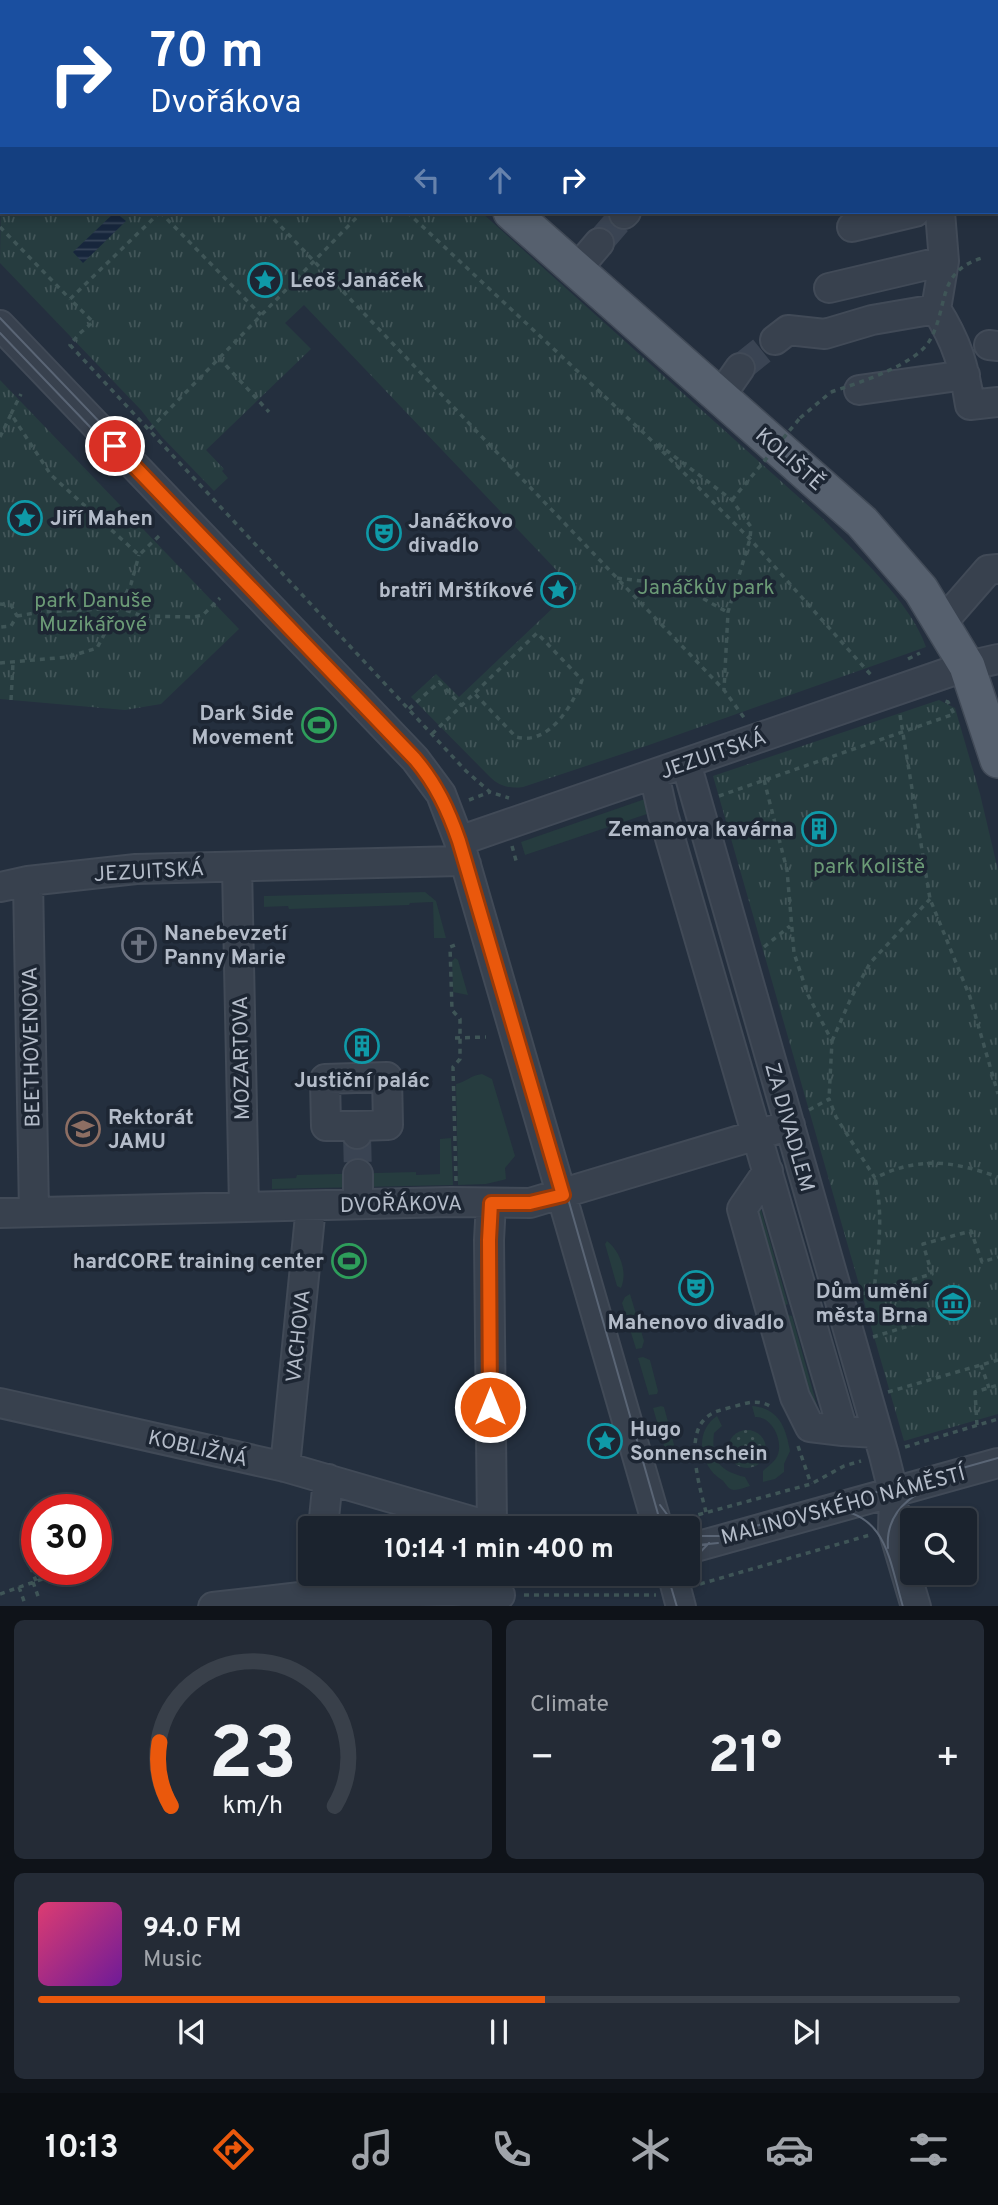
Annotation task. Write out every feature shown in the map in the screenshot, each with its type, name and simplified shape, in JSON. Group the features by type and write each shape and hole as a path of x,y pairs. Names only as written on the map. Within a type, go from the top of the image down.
{"main road":[{"name":"KOLIŠTĚ","path":"513,214 862,522 921,590 942,624 983,662 998,760"}],"street":[{"path":"852,228 907,214"},
{"path":"940,214 944,261 936,309 951,333 965,375 970,405 998,402"},
{"path":"576,270 599,243"},
{"path":"829,288 944,261"},
{"path":"775,340 788,330 825,334 872,320 936,309"},
{"path":"0,325 415,759 441,794 463,852 655,1516"},
{"path":"719,398 740,368"},
{"path":"859,390 965,375"},
{"path":"942,624 988,570 998,569"},
{"name":"JEZUITSKÁ","path":"0,887 28,881 136,869 460,862 463,852 654,774 983,662"},
{"name":"ZA DIVADLEM","path":"686,763 881,1444 893,1492 882,1532 916,1606"},
{"path":"654,774 663,814 768,1171 743,1209 795,1397 810,1427 843,1431 881,1444"},
{"name":"MOZARTOVA","path":"237,867 244,1207"},
{"name":"BEETHOVENOVA","path":"28,881 34,1212"},
{"name":"DVOŘÁKOVA","path":"0,1213 358,1204 530,1203 790,1125"},
{"path":"358,1174 358,1204"},
{"path":"491,1203 492,1516"},
{"name":"VACHOVA","path":"285,1467 311,1206"},
{"name":"KOBLIŽNÁ","path":"0,1403 285,1467 328,1479 392,1509 431,1516"},
{"name":"MALINOVSKÉHO NÁMĚSTÍ","path":"700,1546 998,1463"},
{"path":"324,1516 328,1479"},
{"path":"213,1606 308,1586"},
{"path":"393,1586 492,1595"}],"path":[{"path":"70,299 158,214"},
{"path":"162,214 261,315"},
{"path":"269,214 723,690 747,720"},
{"path":"150,429 360,214"},
{"path":"409,214 648,436 750,539 872,676"},
{"path":"0,227 93,322 70,345 466,771 490,792 514,799"},
{"path":"732,500 800,418 831,392 913,358 930,340 946,290 957,270 968,262 982,258"},
{"path":"219,358 269,412"},
{"path":"0,437 21,394"},
{"path":"11,414 51,475 139,555"},
{"path":"648,436 732,500 751,527 750,539 728,612 723,690"},
{"path":"0,663 68,657 97,648 131,584 139,555 160,535"},
{"path":"615,577 681,586 728,612"},
{"path":"17,616 41,612 120,608 142,616 194,617 202,615 220,598"},
{"path":"0,604 11,605 17,616"},
{"path":"0,627 12,626 17,616"},
{"path":"432,734 537,633 582,680 569,709 561,718 549,729 526,739 516,737 475,694"},
{"path":"11,700 13,663"},
{"path":"409,709 439,682 462,706"},
{"path":"712,798 954,714 948,702 937,699"},
{"path":"900,710 930,899 970,998 998,1094"},
{"path":"764,780 787,870 794,953 808,995 832,1041"},
{"path":"874,1291 881,1227 880,1201 875,1178 836,1117 829,1099 832,1041 870,963 930,899"},
{"path":"757,953 790,925"},
{"path":"456,1190 453,1067 460,1059 457,1038 460,1019 452,1010 450,947 458,944"},
{"path":"457,1038 486,1037"},
{"path":"790,1125 803,1113 829,1099"},
{"path":"875,1178 892,1169 920,1163 947,1163 998,1177"},
{"path":"856,1296 932,1274 923,1244 971,1231 982,1262 998,1257"},
{"path":"877,1335 915,1324"},
{"path":"883,1393 998,1360"},
{"path":"981,1365 989,1388"},
{"path":"977,1425 975,1392 998,1385"},
{"path":"706,1512 696,1472 696,1438 701,1423 713,1412 755,1401 768,1404 780,1413"},
{"path":"692,1516 811,1484 881,1444 998,1419"},
{"path":"798,1445 811,1484"},
{"path":"492,1595 677,1590 882,1532"},
{"path":"0,1594 25,1585"},
{"path":"35,1585 39,1600"},
{"path":"71,1585 72,1589"},
{"path":"19,1587 25,1604"}],"green space":[{"name":"Janáčkův park","path":"1,214 483,214 822,518 895,595 919,630 926,647 523,787 501,785 411,697 436,674 459,697 577,585 571,577 566,573 562,576 304,305 285,323 311,349 206,450 224,469 222,471 228,478 214,491 162,437 141,410 0,263"},
{"name":"park Danuše Muzikářové","path":"0,380 239,629 161,704 125,710 0,699"},
{"name":"park Koliště","path":"939,700 955,708 980,794 998,870 998,1414 904,1441 713,776"},
{"path":"645,799 650,813 525,855 521,842"},
{"path":"425,892 436,901 446,938 434,938 433,902 289,909 288,906 264,907 264,896"},
{"path":"455,958 458,960 468,995 453,992 452,961"},
{"path":"482,1074 492,1079 515,1156 505,1168 506,1179 486,1184 458,1185 456,1084"},
{"path":"451,1138 453,1185 272,1189 272,1179 296,1178 297,1175 416,1172 416,1175 440,1174 440,1139"},
{"path":"758,1199 788,1304 779,1308 753,1205"},
{"path":"607,1241 622,1262 624,1275 621,1288 617,1286 605,1244"},
{"path":"630,1294 644,1341 642,1348 636,1349 622,1303"},
{"path":"781,1316 792,1316 821,1420 816,1421"},
{"path":"638,1358 650,1360 657,1394 649,1395"},
{"path":"752,1406 775,1415 783,1427 790,1451 784,1464 784,1472 775,1479 763,1482 763,1471 777,1457 779,1442 771,1424 755,1417"},
{"path":"664,1407 676,1452 675,1459 669,1463 653,1408"},
{"path":"717,1416 722,1426 714,1433 716,1457 723,1468 745,1477 750,1486 736,1490 730,1488 714,1474 704,1458 702,1440 709,1423"},
{"path":"747,1430 760,1436 766,1449 760,1462 747,1468 734,1462 728,1449 734,1436"}],"water":[{"path":"113,214 117,214 126,221 83,263 73,252"}],"tunnel":[{"path":"599,243 624,214"},
{"path":"740,368 775,340"},
{"path":"357,1134 358,1174"}],"tram line":[{"path":"0,318 419,756 448,799 476,876 659,1516"},
{"path":"0,333 116,454"},
{"path":"420,774 435,795 448,822 536,1121"},
{"path":"700,1535 720,1536 998,1458"},
{"path":"888,1548 888,1535 896,1514 911,1498 942,1482"},
{"path":"660,1505 668,1516"},
{"path":"825,1509 846,1511 873,1528 889,1555 903,1606"},
{"path":"700,1552 709,1543"},
{"path":"700,1545 718,1543"},
{"path":"671,1586 677,1606"}],"place":[{"name":"Leoš Janáček","path":"265,280"},
{"name":"Jiří Mahen","path":"25,518"},
{"name":"Janáčkovo divadlo","path":"384,533"},
{"name":"bratři Mrštíkové","path":"558,590"},
{"name":"Dark Side Movement","path":"319,725"},
{"name":"Zemanova kavárna","path":"819,829"},
{"name":"Nanebevzetí Panny Marie","path":"139,945"},
{"name":"Justiční palác","path":"362,1046"},
{"name":"Rektorát JAMU","path":"83,1129"},
{"name":"hardCORE training center","path":"349,1261"},
{"name":"Mahenovo divadlo","path":"696,1288"},
{"name":"Dům umění města Brna","path":"953,1303"},
{"name":"Hugo Sonnenschein","path":"605,1441"}],"route":[{"path":"115,446 415,759 429,776 448,808 563,1195 530,1203 491,1203 490,1407"}]}
